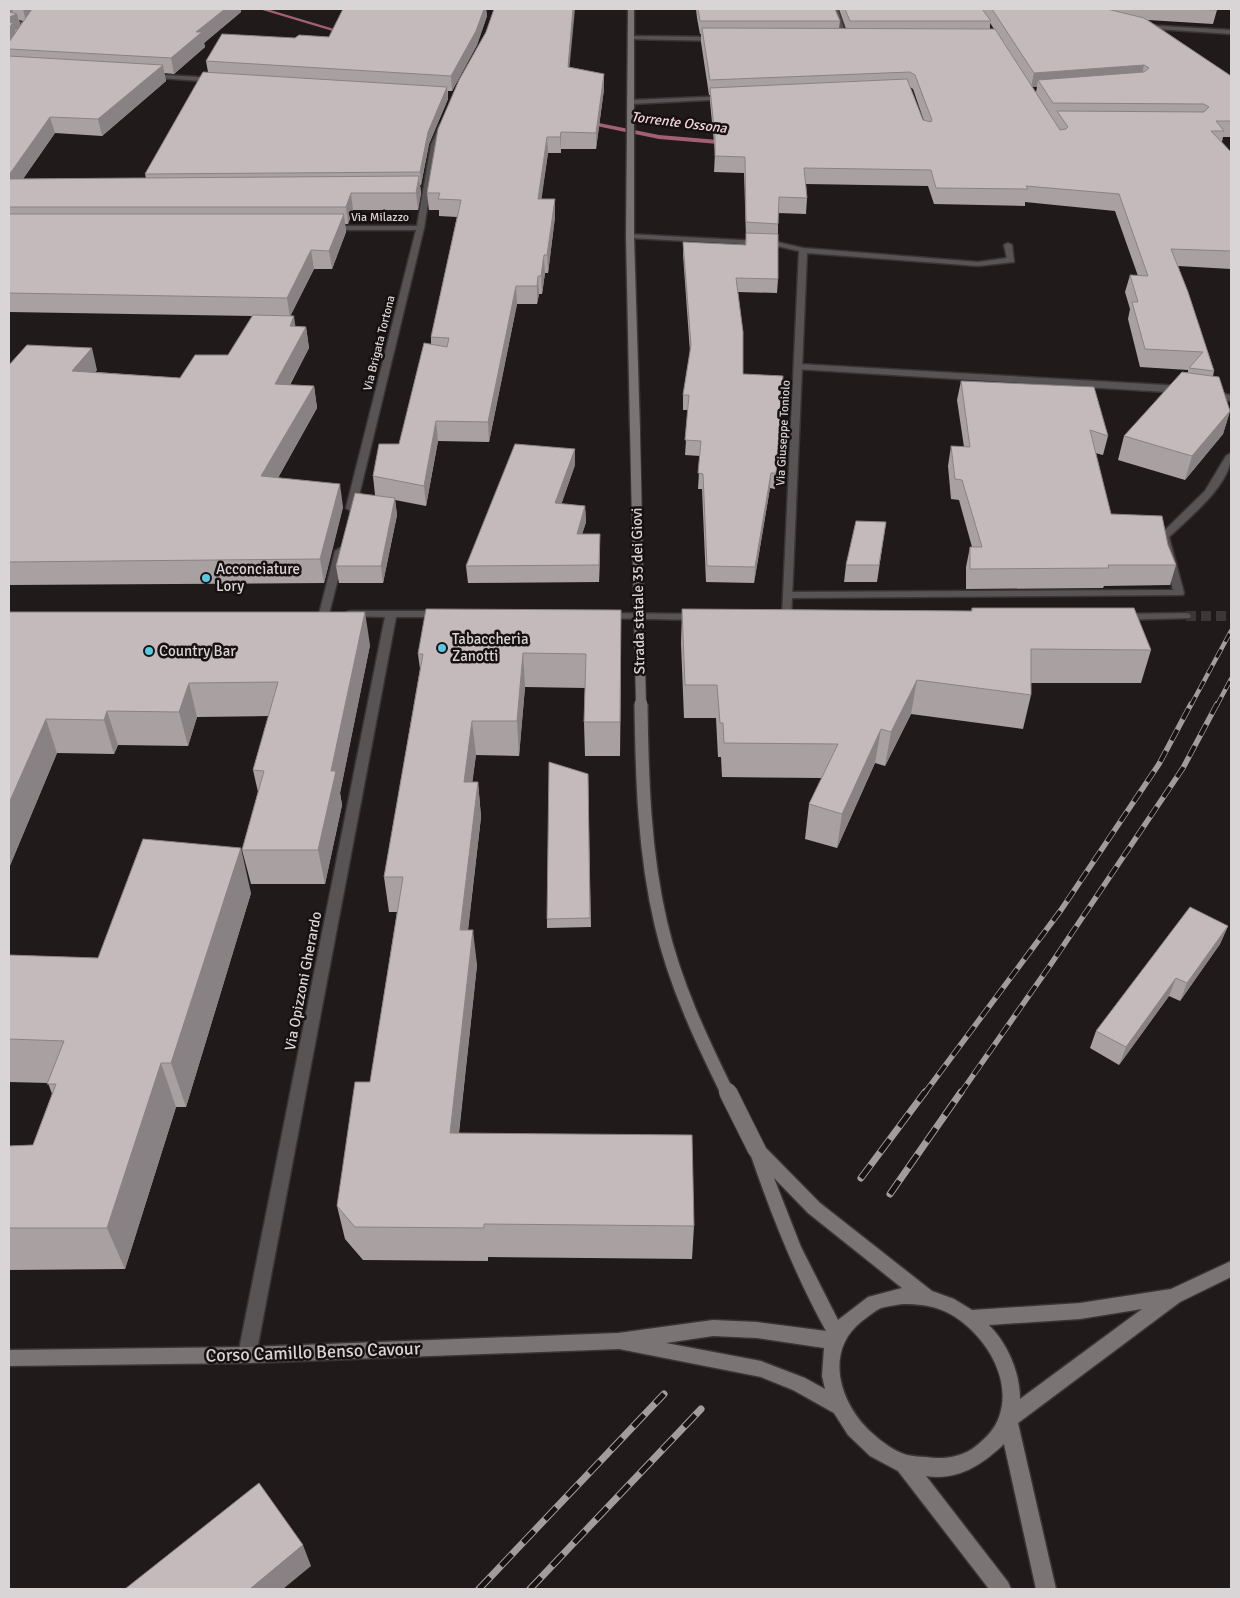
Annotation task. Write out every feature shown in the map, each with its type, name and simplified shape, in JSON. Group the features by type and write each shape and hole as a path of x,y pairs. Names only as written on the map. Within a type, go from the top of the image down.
{"main road":[{"name":"Strada statale 35 dei Giovi","path":"631,9 630,236 642,784 648,857 661,925 678,982 701,1039 758,1150 771,1195 811,1290 837,1339"},
{"name":"Strada statale 35 dei Giovi","path":"758,1150 814,1208 928,1298"},
{"path":"1008,1418 1174,1296 1231,1269"},
{"path":"903,1296 928,1298 954,1307 971,1318 997,1347 1006,1365 1011,1387 1011,1405 1008,1418 992,1445 970,1461 947,1467 920,1468 884,1455 870,1446 849,1423 839,1406 831,1377 832,1351 837,1339 850,1320 871,1304 903,1296"},
{"path":"971,1318 1080,1311 1174,1296"},
{"name":"Corso Camillo Benso Cavour","path":"9,1358 247,1355 618,1341 713,1328 757,1330 837,1339"},
{"name":"Corso Camillo Benso Cavour","path":"618,1341 761,1369 799,1384 839,1406"},
{"path":"1008,1418 1046,1589"},
{"path":"905,1464 1001,1589"}],"street":[{"path":"835,9 845,39"},
{"path":"9,21 15,16"},
{"path":"20,42 32,20"},
{"path":"9,21 18,23 26,29"},
{"path":"1136,27 1231,32"},
{"path":"9,35 26,29"},
{"path":"632,38 729,39"},
{"path":"835,39 854,39"},
{"path":"138,75 227,80"},
{"path":"632,102 731,98"},
{"name":"Via Brigata Tortona","path":"349,515 420,228 434,145 444,120"},
{"path":"418,189 428,189"},
{"name":"Via Milazzo","path":"322,228 420,228"},
{"path":"630,236 777,244 802,250 978,264 1011,260 1008,245"},
{"name":"Via Giuseppe Toniolo","path":"787,618 799,367 802,250"},
{"path":"799,367 1155,387 1231,398"},
{"path":"788,595 1179,593 1166,550 1164,536 1209,493 1231,456"},
{"path":"342,543 320,614 448,614"},
{"name":"Via Opizzoni Gherardo","path":"247,1355 390,614"},
{"path":"591,616 714,617"},
{"path":"1108,617 1186,616"}],"building":[{"path":"32,9 225,9 196,32 202,32 171,58 9,49 9,42"},
{"path":"343,9 484,9 476,31 451,76 206,61 222,34 295,38 299,35 329,37"},
{"path":"494,9 573,9 568,67 604,74 596,133 561,132 560,137 547,137 538,199 555,199 547,255 544,255 541,276 538,276 537,286 516,286 488,422 436,421 424,486 373,476 379,444 399,444 424,343 447,347 449,338 431,337 461,200 438,199 440,193 427,193 438,129 459,80 486,32"},
{"path":"698,9 835,9 840,21 700,21"},
{"path":"845,9 982,9 991,21 850,21"},
{"path":"992,9 1107,9 1144,18 1231,76 1231,121 1216,121 1224,131 1211,131 1231,152 1231,251 1171,249 1188,292 1214,371 1189,368 1203,352 1145,349 1132,302 1138,302 1130,275 1148,276 1119,194 1026,186 1028,189 936,188 931,170 804,168 807,198 779,197 778,224 746,222 745,157 715,156 710,88 907,79 923,120 931,122 932,120 915,75 910,72 710,80 702,28 995,29 1060,130 1068,127 1057,111 1204,112 1209,107 1204,104 1053,103 1038,80 1144,72 1149,68 1144,65 1034,73"},
{"path":"9,12 17,14 9,17"},
{"path":"9,56 163,65 98,119 50,117 9,175"},
{"path":"203,72 447,87 428,132 420,172 145,174"},
{"path":"419,176 416,193 351,193 346,207 9,207 9,179"},
{"path":"9,214 344,214 329,251 311,250 287,298 9,293"},
{"path":"746,233 778,234 778,279 736,278 743,332 743,374 783,376 776,473 771,473 755,567 707,566 703,474 698,473 701,441 685,440 689,395 683,395 691,345 683,242 746,245"},
{"path":"253,315 294,316 290,326 306,327 275,384 314,386 261,476 340,484 320,559 9,562 9,365 27,345 92,348 72,371 180,378 195,355 228,355"},
{"path":"1182,372 1219,377 1230,411 1192,456 1124,436"},
{"path":"961,381 1094,387 1108,436 1090,430 1111,514 1162,516 1168,545 1176,565 1108,565 1109,568 970,569 970,547 982,547 962,480 955,479 951,446 970,447"},
{"path":"515,444 575,449 555,503 585,506 577,534 600,534 599,565 466,566"},
{"path":"355,493 395,498 381,566 336,566"},
{"path":"856,521 886,522 879,565 846,565"},
{"path":"972,608 1134,608 1151,650 1031,649 1031,695 917,680 891,732 881,729 842,814 809,804 838,744 724,743 723,723 720,723 717,685 685,685 682,609 972,611"},
{"path":"426,609 621,610 620,722 584,722 586,654 523,653 517,721 472,721 464,782 478,782 460,930 473,930 450,1133 692,1135 694,1226 484,1224 484,1228 355,1227 337,1206 355,1082 370,1082 403,877 384,877 423,654 418,654"},
{"path":"9,612 365,612 331,771 336,771 318,850 242,850 264,771 253,770 278,682 189,683 179,712 107,711 104,720 46,719 9,803"},
{"path":"549,762 588,774 590,918 547,919"},
{"path":"143,839 241,848 171,1063 161,1063 107,1228 9,1228 9,1146 33,1145 56,1084 47,1084 64,1041 9,1039 9,955 98,958"},
{"path":"1190,907 1228,926 1187,983 1176,978 1126,1047 1096,1031"},
{"path":"259,1483 303,1545 250,1589 125,1589"}],"waterway":[{"name":"Torrente Ossona","path":"262,9 348,34"},
{"name":"Torrente Ossona","path":"584,122 659,137 730,143"}],"tunnel":[{"path":"1186,616 1231,616"}],"railway":[{"path":"1191,705 1231,631"},
{"path":"1217,705 1231,679"},
{"path":"924,1094 1061,910 1159,764 1191,704"},
{"path":"960,1094 1051,964 1183,768 1217,704"},
{"path":"861,1178 925,1092"},
{"path":"890,1194 961,1092"},
{"path":"479,1589 664,1394"},
{"path":"530,1589 701,1409"}],"place":[{"name":"Acconciature Lory","path":"206,578"},
{"name":"Tabaccheria Zanotti","path":"442,648"},
{"name":"Country Bar","path":"149,651"}]}
